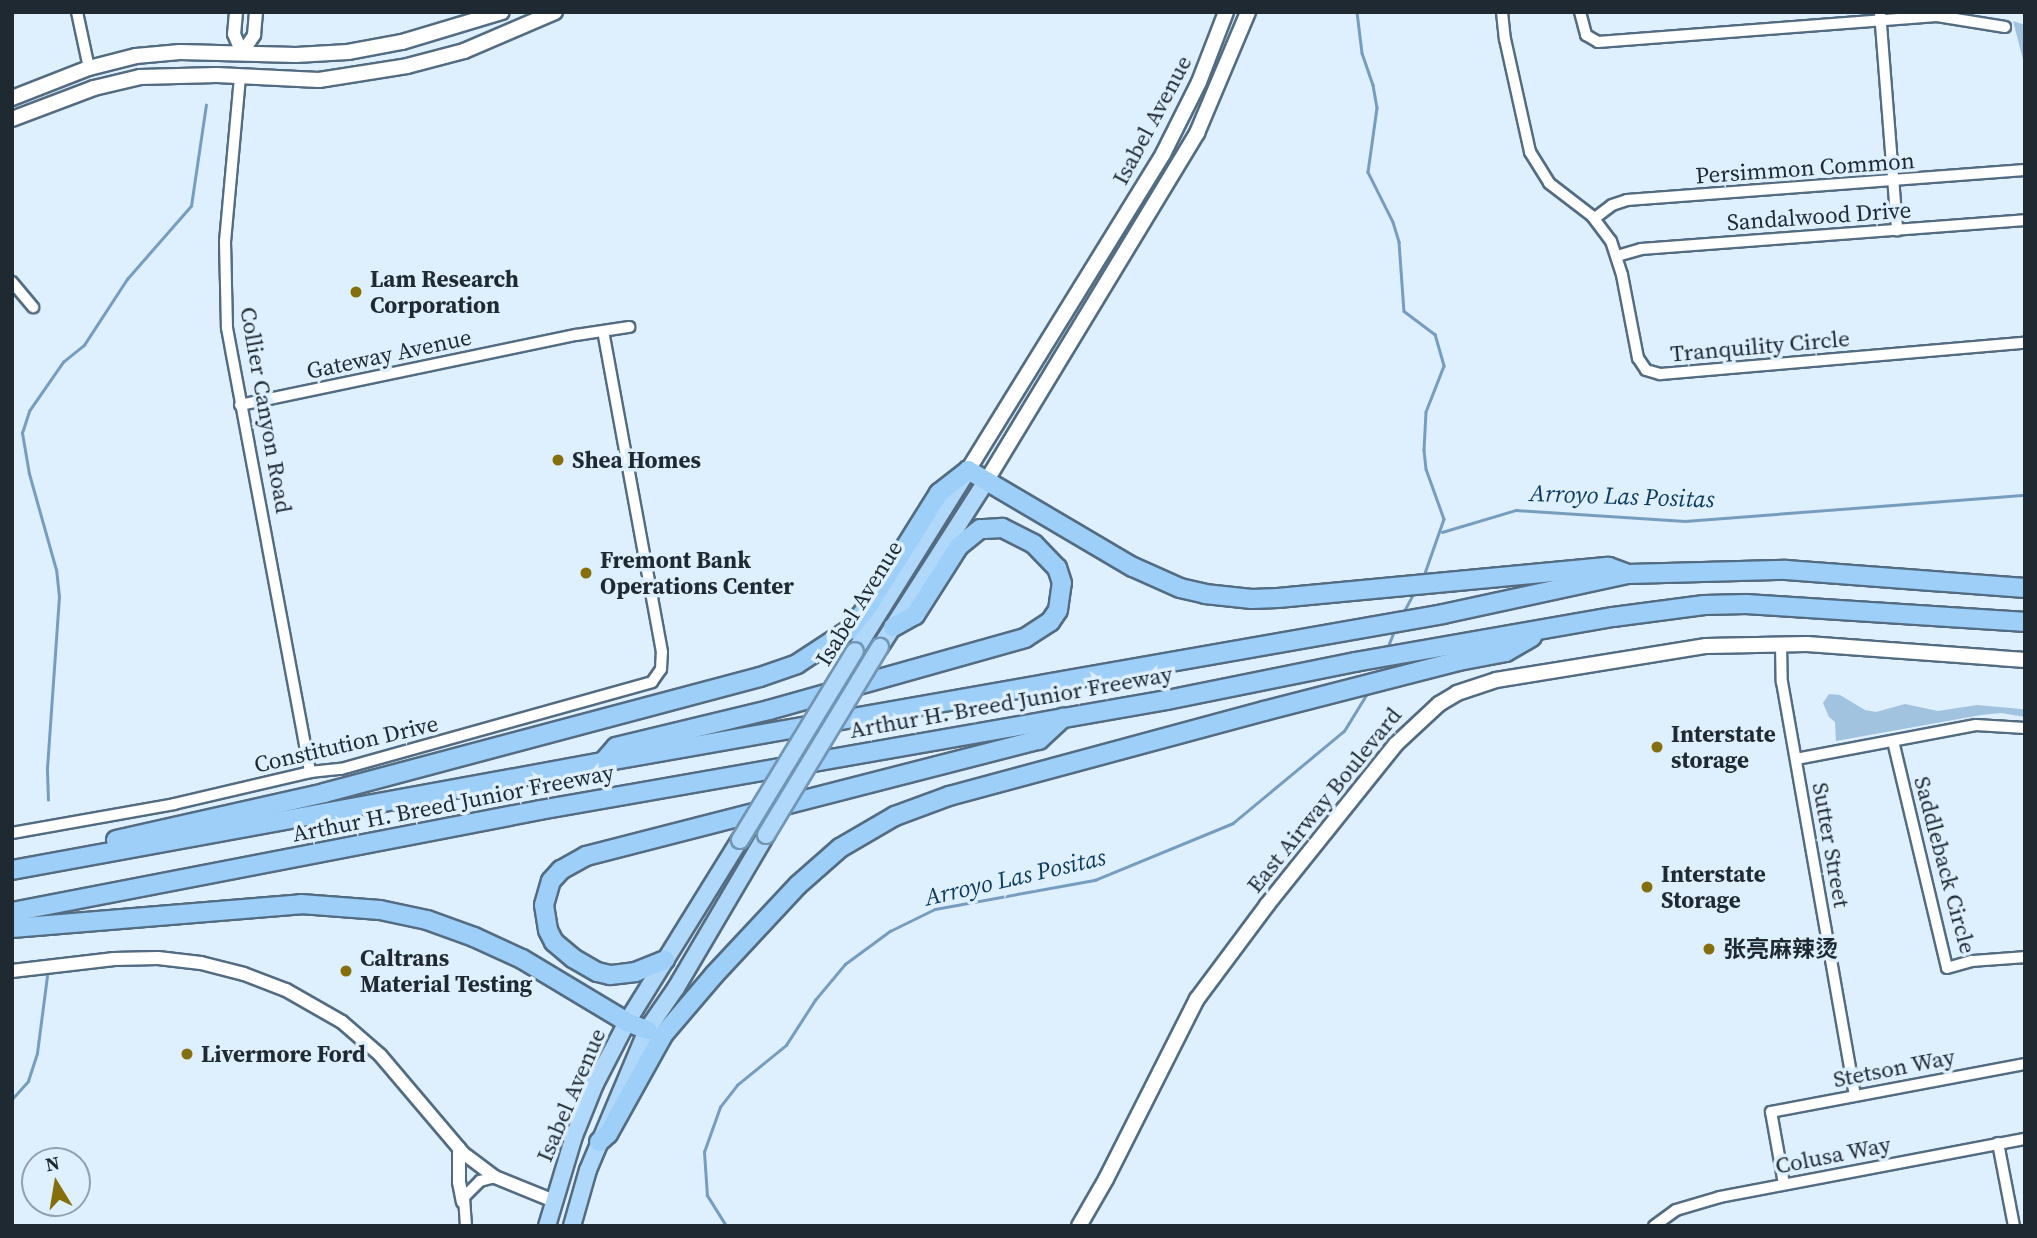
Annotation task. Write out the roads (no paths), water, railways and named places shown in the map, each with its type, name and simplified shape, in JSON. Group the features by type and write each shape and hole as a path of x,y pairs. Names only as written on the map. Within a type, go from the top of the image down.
{"highway":[{"path":"40,865 55,853 324,793 760,677 797,664 849,630 867,608 939,493 968,470 1133,567 1193,591 1252,599 1609,567 1628,574"},
{"name":"Isabel Avenue","path":"547,1226 595,1084 627,1022 968,470"},
{"name":"Isabel Avenue","path":"572,1226 599,1142 647,1030 676,988 880,647 987,480"},
{"path":"603,762 616,747 769,710 1025,638 1050,622 1058,610 1062,583 1057,568 1034,544 1002,528 980,529 959,546 915,615 893,627"},
{"name":"Arthur H. Breed Junior Freeway","path":"12,870 603,762 1443,614 1628,574 1786,570 2025,587"},
{"name":"Arthur H. Breed Junior Freeway","path":"12,912 540,810 1613,617 1704,605 1747,604 2025,622"},
{"path":"599,1142 608,1134 663,1035 797,885 840,848 895,816 949,796 1342,692 1506,652 1541,632"},
{"path":"665,960 636,972 610,975 597,972 573,958 554,942 548,930 544,905 551,881 561,870 586,856 1040,740 1063,718"},
{"path":"12,928 301,904 380,910 427,920 474,937 522,959 627,1022 647,1030"}],"main road":[{"path":"12,98 89,68 158,54 317,55 378,48 502,12"},
{"path":"12,119 70,96 128,79 161,75 319,80 407,66 464,51 555,12"},
{"name":"Isabel Avenue","path":"968,470 1169,144 1199,82 1226,12"},
{"name":"Isabel Avenue","path":"987,480 1197,133 1248,12"},
{"name":"Collier Canyon Road","path":"240,77 242,53"},
{"name":"East Airway Boulevard","path":"1079,1226 1106,1179 1197,999 1275,895 1395,745 1423,716 1457,693 1496,680 1672,649 1781,643 2025,660"}],"street":[{"path":"78,12 89,68"},
{"name":"Collier Canyon Road","path":"236,12 234,34 242,53"},
{"name":"Collier Canyon Road","path":"242,53 254,35 256,12"},
{"name":"Tranquility Circle","path":"1502,12 1504,40 1534,160 1556,189 1595,218 1606,233 1617,256 1638,358 1643,368 1653,373 2025,343"},
{"path":"1580,12 1586,35 1598,42 1881,16 1947,16 2005,27"},
{"path":"1881,16 1898,230"},
{"name":"Collier Canyon Road","path":"240,77 224,271 226,328 310,772"},
{"name":"Persimmon Common","path":"1595,218 1612,205 1627,200 2025,170"},
{"name":"Sandalwood Drive","path":"1617,256 1641,249 2025,220"},
{"path":"12,282 33,307"},
{"name":"Gateway Avenue","path":"240,405 629,327"},
{"name":"Constitution Drive","path":"12,833 184,802 310,772 341,769 644,686 658,677 662,652 603,331"},
{"name":"Sutter Street","path":"1781,643 1782,682 1856,1095"},
{"path":"1796,759 1976,725 2025,728"},
{"name":"Saddleback Circle","path":"1893,741 1947,968 1972,961 2025,957"},
{"path":"12,971 114,959 158,958 212,965 286,990 342,1022 380,1055 459,1148 495,1177 554,1201"},
{"name":"Stetson Way","path":"1784,1184 1771,1112 2025,1064"},
{"name":"Colusa Way","path":"1654,1226 1676,1210 1720,1197 2025,1139"},
{"path":"1998,1143 2014,1226"},
{"path":"459,1148 459,1182 466,1226"},
{"path":"463,1202 469,1189 480,1181 495,1177"}],"waterway":[{"path":"1357,12 1362,53 1373,85 1377,108 1368,172 1393,222 1399,242 1404,311 1435,334 1444,366 1426,412 1424,450 1426,469 1444,519 1424,576"},
{"path":"48,800 47,768 59,597 56,570 29,474 22,433 29,411 63,362 84,345 127,279 191,206 206,105"},
{"name":"Arroyo Las Positas","path":"1442,532 1516,510 1685,521 2025,495"},
{"name":"Arroyo Las Positas","path":"1403,613 1413,594"},
{"name":"Arroyo Las Positas","path":"1386,651 1394,631"},
{"name":"Arroyo Las Positas","path":"726,1226 707,1196 704,1152 720,1107 737,1085 786,1045 815,1000 845,964 890,931 935,909 1095,880 1233,823 1344,731 1368,692"},
{"path":"12,1099 28,1081 37,1053 47,976"}],"place":[{"name":"Lam Research Corporation","path":"356,292"},
{"name":"Shea Homes","path":"558,460"},
{"name":"Fremont Bank Operations Center","path":"586,573"},
{"name":"Interstate storage","path":"1657,747"},
{"name":"Interstate Storage","path":"1647,887"},
{"name":"张亮麻辣烫","path":"1709,949"},
{"name":"Caltrans Material Testing","path":"346,971"},
{"name":"Livermore Ford","path":"187,1054"}]}
